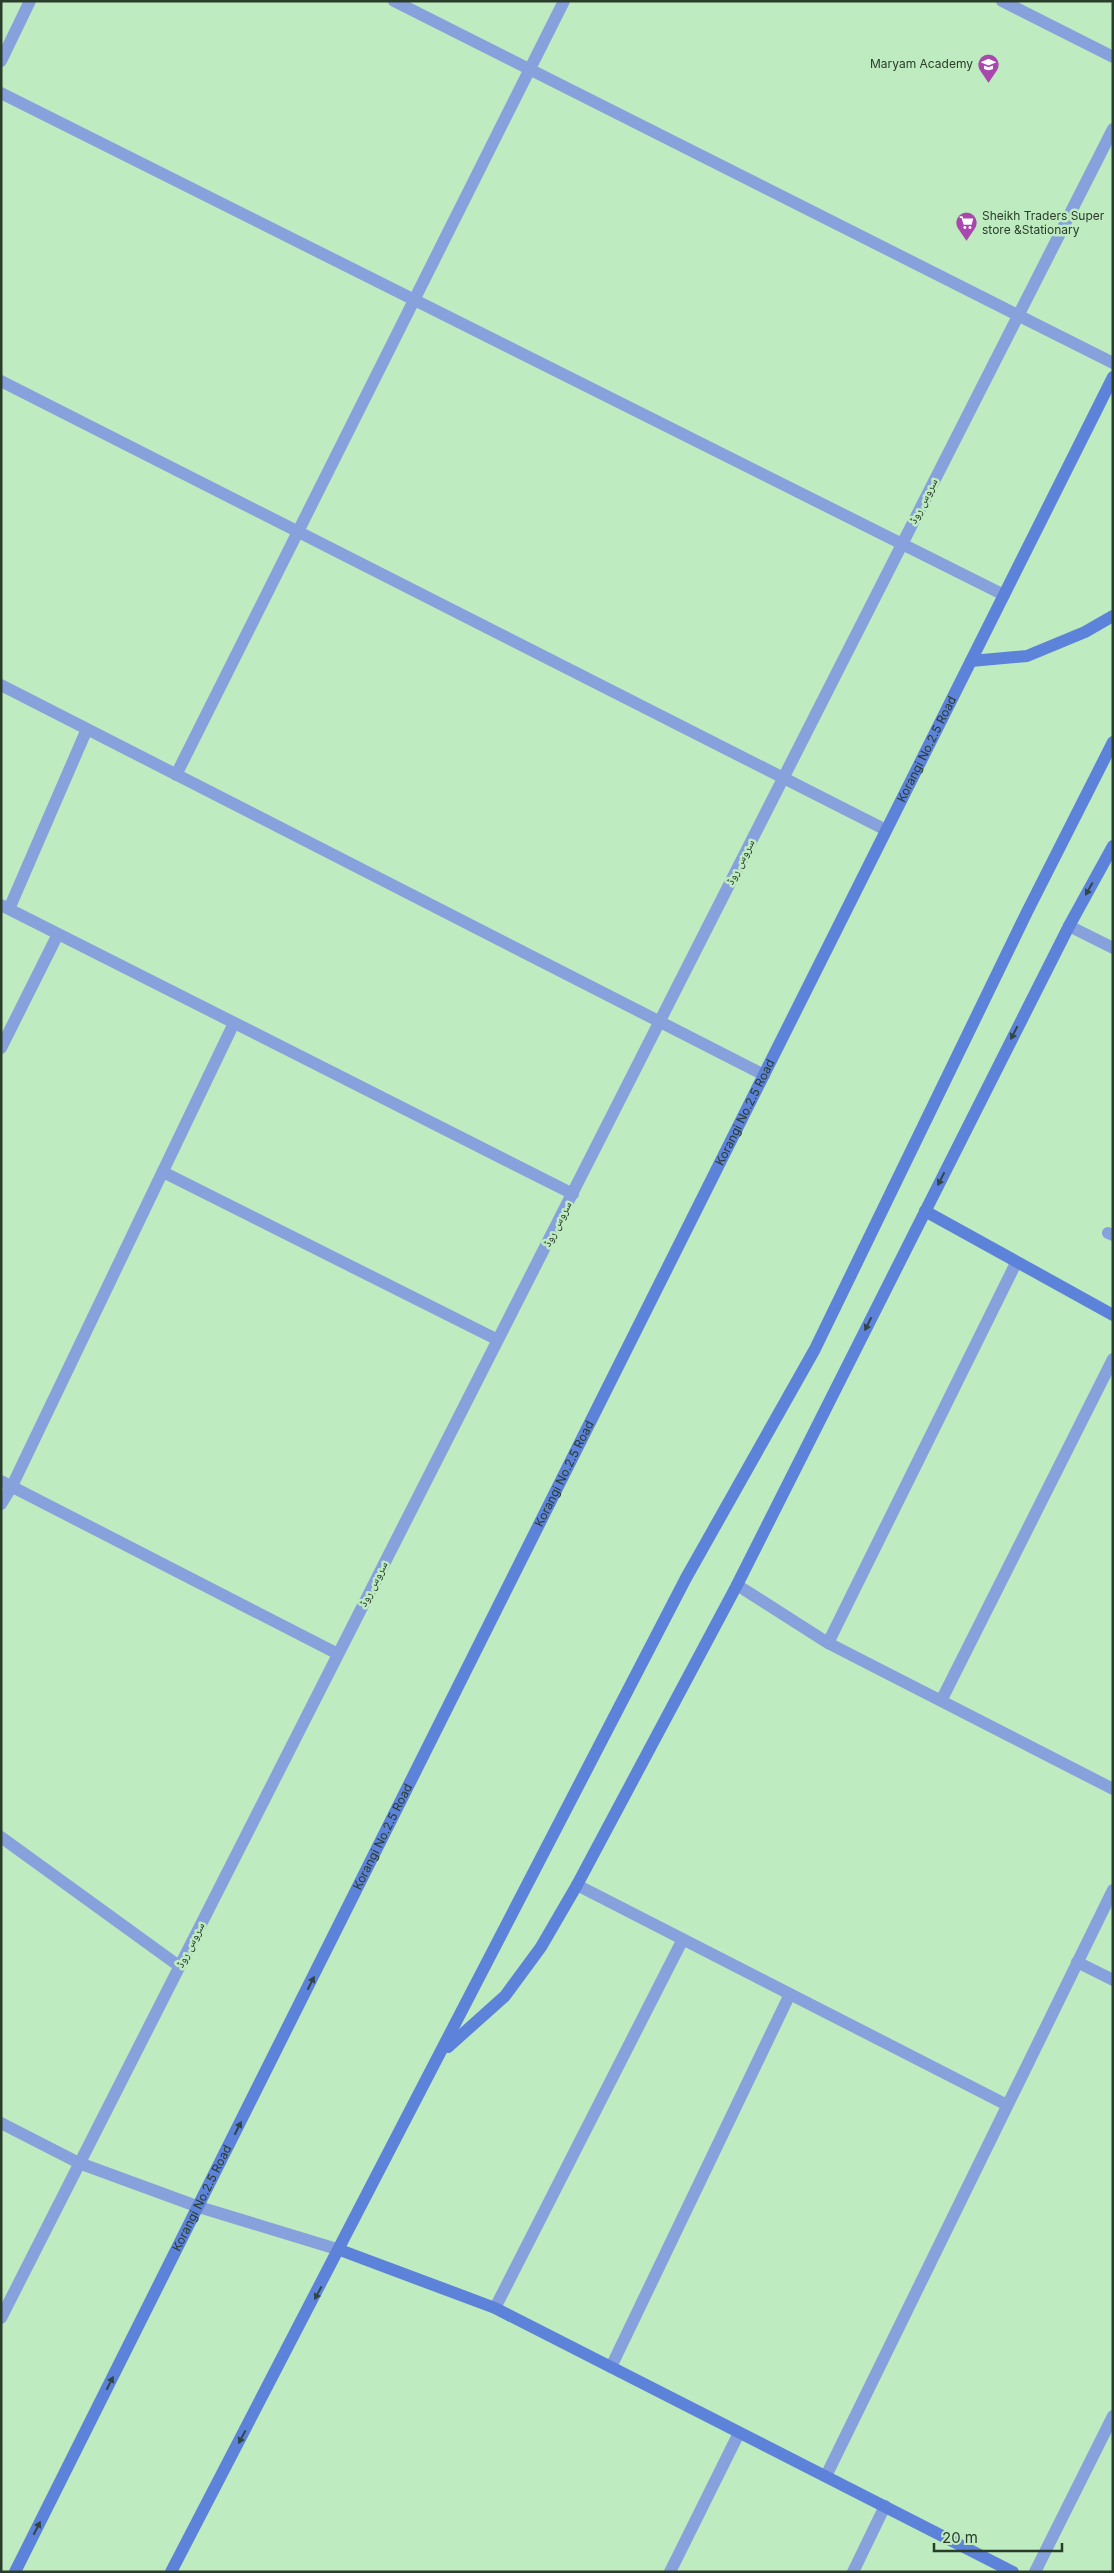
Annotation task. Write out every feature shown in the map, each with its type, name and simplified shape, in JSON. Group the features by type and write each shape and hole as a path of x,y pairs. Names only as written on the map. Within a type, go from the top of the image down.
{"main road":[{"name":"Korangi No.2.5 Road","path":"15,2572 1113,377"},
{"path":"971,661 1027,656 1085,632 1113,616"},
{"path":"171,2572 340,2250 686,1578 815,1349 1027,912 1113,742"},
{"path":"442,2053 505,1996 541,1947 577,1885 737,1586 1069,926 1113,846"},
{"path":"925,1211 1113,1315"},
{"path":"340,2250 495,2308 1013,2572"}],"street":[{"path":"1,60 30,1"},
{"path":"394,1 1113,364"},
{"path":"176,774 564,1"},
{"path":"1002,1 1113,57"},
{"path":"1,93 1004,595"},
{"name":"سروس روڈ","path":"1,2318 573,1194 901,543 1113,129"},
{"path":"1,381 886,830"},
{"path":"1,685 764,1075"},
{"path":"87,729 5,907 573,1194"},
{"path":"1069,926 1113,948"},
{"path":"1,1048 58,934"},
{"path":"1,1504 7,1484 234,1023"},
{"path":"162,1172 498,1340"},
{"path":"828,1643 1016,1263"},
{"path":"941,1701 1113,1359"},
{"path":"7,1484 338,1654"},
{"path":"737,1586 828,1643 1113,1789"},
{"path":"1,1837 179,1966"},
{"path":"577,1885 1007,2105"},
{"path":"826,2476 1113,1890"},
{"path":"495,2308 683,1939"},
{"path":"1077,1962 1113,1980"},
{"path":"611,2367 790,1994"},
{"path":"1,2123 79,2163 199,2207 340,2250"},
{"path":"1035,2572 1113,2416"},
{"path":"670,2572 739,2433"},
{"path":"853,2572 885,2506"}],"place":[{"name":"Maryam Academy","path":"989,83"},
{"name":"Sheikh Traders Super store &Stationary","path":"966,242"}]}
